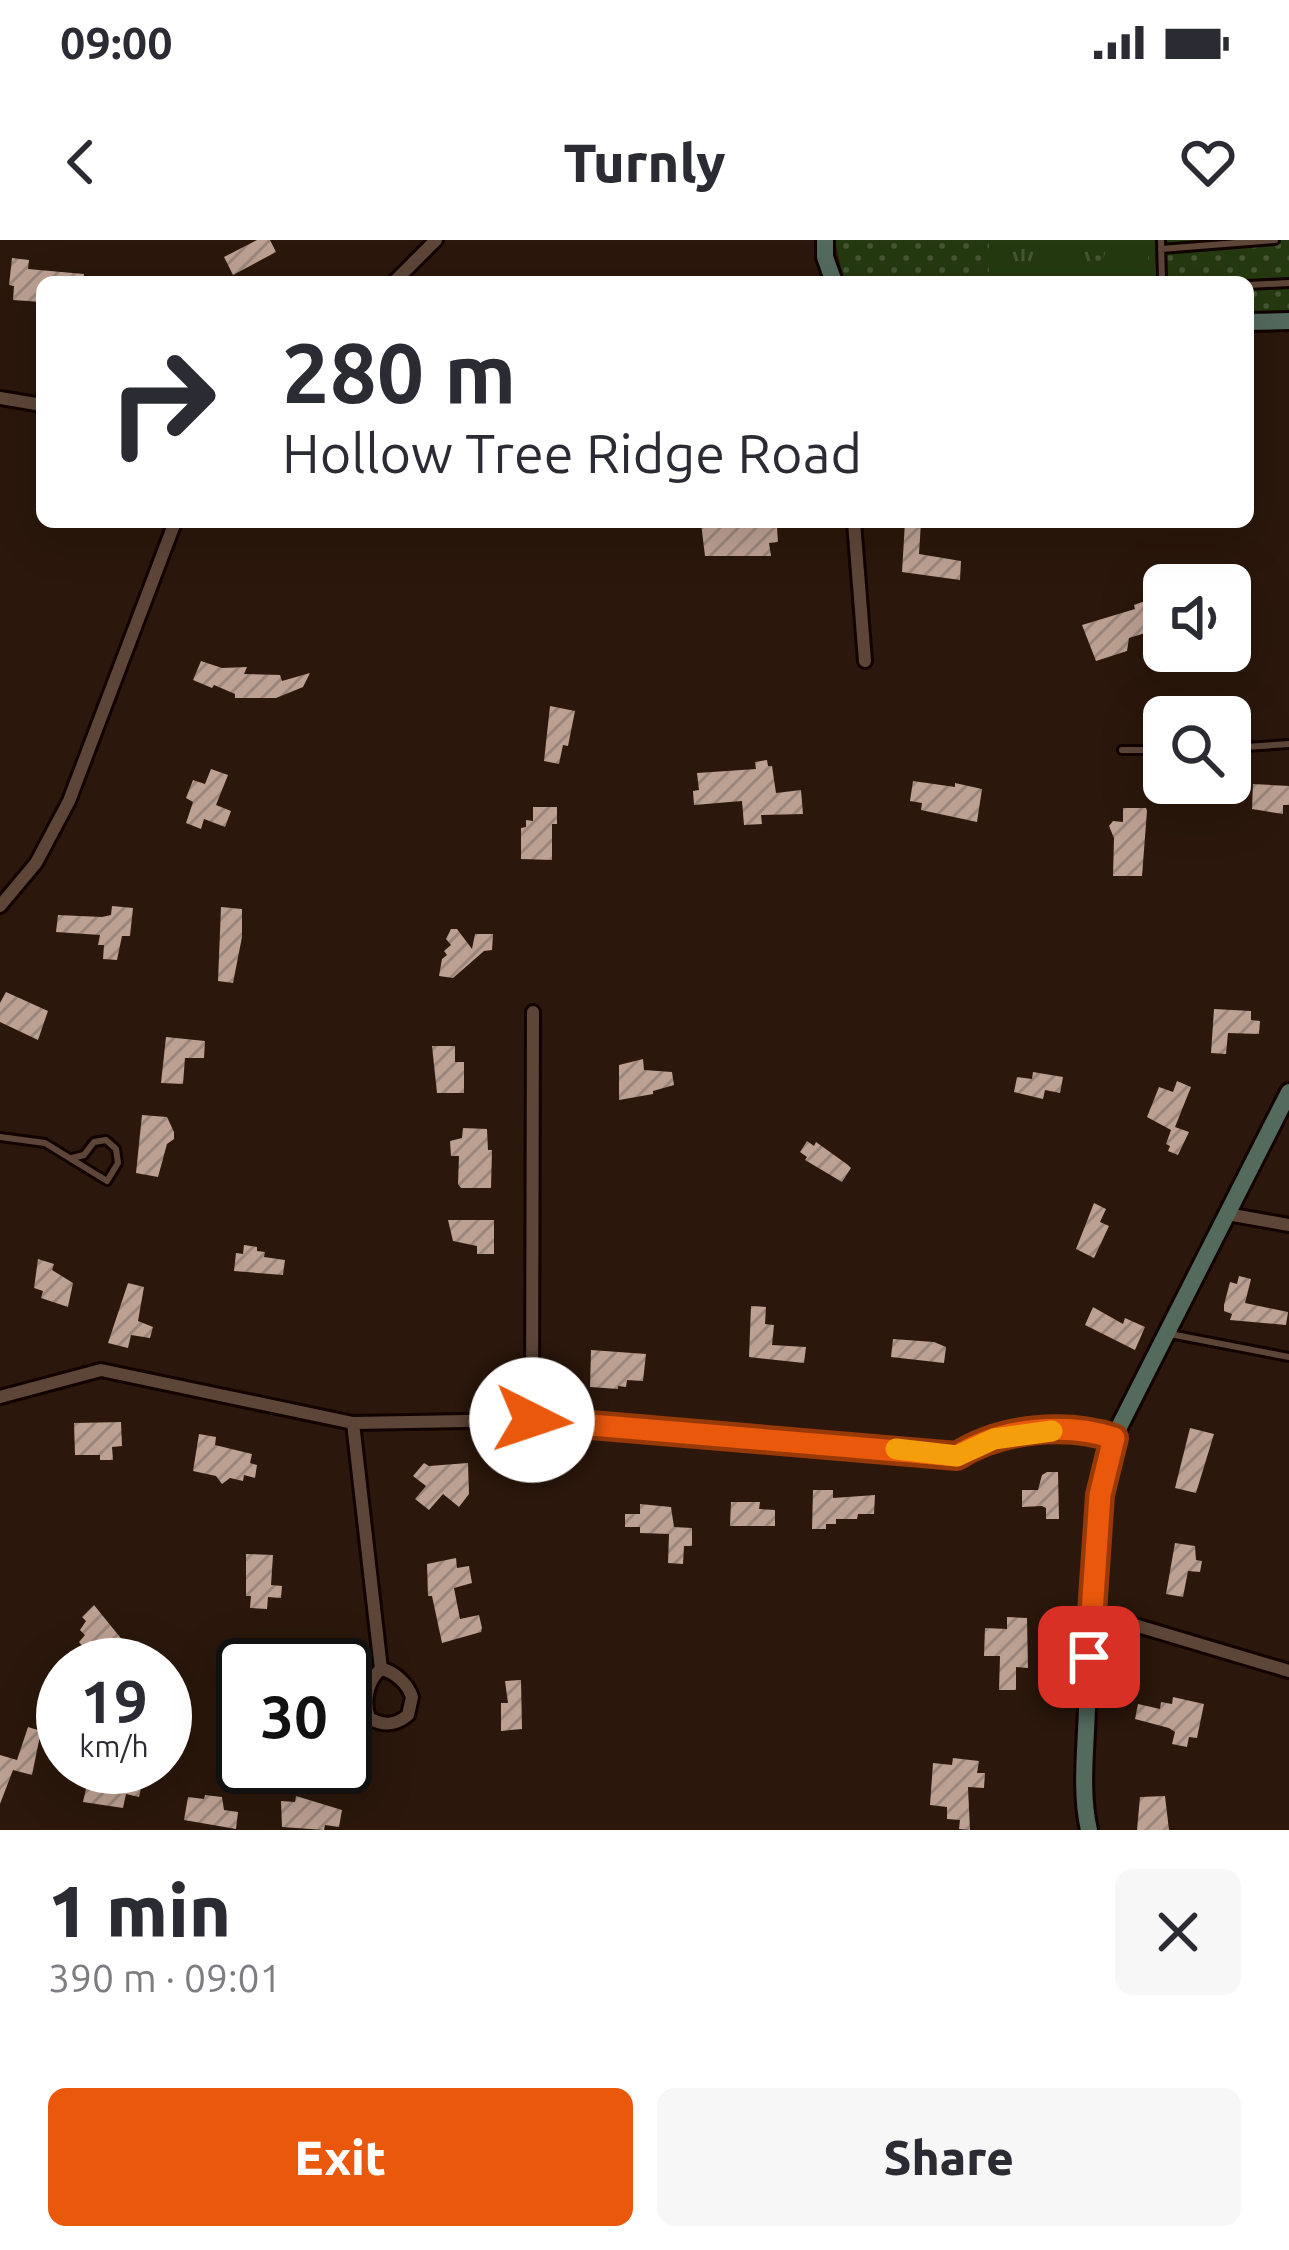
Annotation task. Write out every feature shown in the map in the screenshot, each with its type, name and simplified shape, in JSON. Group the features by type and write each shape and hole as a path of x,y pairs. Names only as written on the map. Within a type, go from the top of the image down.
{"street":[{"path":"400,276 436,240"},
{"path":"825,240 832,276"},
{"path":"1254,322 1289,321"},
{"path":"0,398 36,404"},
{"path":"0,906 36,862 69,801 173,528"},
{"path":"854,528 865,661"},
{"path":"532,1420 533,1012"},
{"path":"1089,1830 1086,1745 1091,1612 1100,1495 1114,1438 1289,1092"},
{"path":"1227,1214 1289,1226"},
{"path":"0,1397 101,1370 352,1423 532,1420 957,1456 974,1445 1032,1432 1087,1429 1114,1438"},
{"path":"352,1423 381,1669 371,1681 366,1710 377,1723 395,1724 408,1715 412,1697 401,1681 381,1669"},
{"path":"1091,1612 1289,1671"}],"lane":[{"path":"1162,276 1161,244 1275,240"},
{"path":"1254,285 1289,283"},
{"path":"1251,747 1289,744"},
{"path":"1122,750 1143,750"},
{"path":"0,1137 45,1143 106,1181 115,1174 118,1163 116,1149 106,1140 94,1142 84,1155 72,1158"},
{"path":"1167,1333 1289,1357"}],"green space":[{"path":"835,240 1289,240 1289,310 1254,312 1254,276 843,276"},
{"path":"989,240 1090,240 1090,276 989,276"},
{"path":"1104,240 1148,240 1148,276 1103,276"}],"building":[{"path":"257,240 270,240 276,252 233,275 224,257"},
{"path":"12,258 29,260 28,269 84,274 36,276 36,302 13,300 14,286 9,285"},
{"path":"702,528 777,528 778,542 769,543 771,556 705,556"},
{"path":"905,528 921,528 919,554 961,561 960,580 902,572"},
{"path":"1143,602 1143,634 1129,638 1127,651 1096,661 1082,625 1135,609 1134,605"},
{"path":"201,661 222,668 247,667 244,674 280,675 282,681 310,673 303,687 276,698 235,698 214,685 193,680"},
{"path":"550,706 575,711 559,764 544,761"},
{"path":"767,760 776,793 801,790 803,814 761,815 762,824 744,825 742,801 694,805 697,773 756,769 755,762"},
{"path":"211,769 228,775 216,805 231,811 225,827 204,819 201,829 186,823 193,802 186,798 193,780 205,784"},
{"path":"913,781 982,789 977,822 921,810 922,803 910,801"},
{"path":"1253,784 1289,786 1289,805 1283,805 1283,814 1252,809"},
{"path":"533,807 557,807 552,860 521,859 521,828 526,827 526,820 533,821"},
{"path":"1123,808 1147,811 1142,876 1113,876 1114,838 1109,826 1113,821 1123,822"},
{"path":"112,906 133,908 130,936 122,936 117,960 103,959 100,935 56,932 58,915 102,917 111,915"},
{"path":"221,907 242,909 233,983 218,981"},
{"path":"451,929 457,929 472,949 475,934 493,934 492,950 484,951 453,978 439,976 447,955 444,951 451,945 446,939"},
{"path":"6,992 48,1011 38,1040 0,1022 0,1003"},
{"path":"1214,1009 1251,1011 1251,1020 1260,1021 1259,1034 1228,1033 1226,1054 1211,1053"},
{"path":"166,1037 205,1041 204,1058 185,1058 183,1084 161,1083"},
{"path":"432,1046 455,1046 455,1062 464,1062 464,1093 437,1093"},
{"path":"643,1059 644,1070 672,1072 674,1085 619,1100 619,1065"},
{"path":"1033,1072 1063,1077 1060,1093 1045,1090 1043,1099 1014,1092 1017,1077 1032,1079"},
{"path":"1177,1081 1191,1087 1175,1127 1189,1132 1178,1155 1168,1151 1166,1144 1171,1130 1147,1117 1159,1087 1173,1092"},
{"path":"142,1115 167,1117 174,1132 158,1177 136,1173"},
{"path":"463,1128 487,1129 491,1188 461,1188 458,1184 459,1156 451,1156 450,1141 462,1138"},
{"path":"807,1141 814,1146 816,1142 851,1168 842,1182 805,1160 800,1152"},
{"path":"1094,1203 1106,1209 1100,1222 1109,1226 1094,1258 1076,1249"},
{"path":"448,1220 494,1220 494,1254 477,1254 477,1246 453,1241"},
{"path":"244,1245 257,1247 265,1252 264,1257 285,1260 283,1275 234,1271 236,1253 243,1254"},
{"path":"38,1259 54,1264 52,1270 73,1283 68,1307 41,1298 43,1291 34,1288"},
{"path":"1239,1276 1251,1279 1245,1303 1288,1312 1286,1325 1230,1320 1232,1314 1224,1311 1224,1305 1230,1282 1237,1284"},
{"path":"128,1283 144,1287 138,1321 153,1327 150,1338 131,1335 128,1348 108,1343"},
{"path":"751,1306 766,1307 765,1324 774,1325 772,1345 806,1347 804,1363 749,1357"},
{"path":"1093,1307 1123,1324 1125,1318 1145,1327 1135,1350 1085,1325"},
{"path":"893,1339 946,1347 944,1363 891,1357"},
{"path":"591,1350 646,1354 643,1381 627,1380 626,1387 618,1389 590,1387"},
{"path":"121,1422 122,1446 112,1447 113,1460 75,1455 74,1423"},
{"path":"1190,1428 1214,1434 1196,1493 1175,1488"},
{"path":"199,1434 216,1437 215,1445 252,1454 255,1478 244,1475 243,1481 230,1478 222,1484 216,1476 193,1471"},
{"path":"424,1463 468,1463 469,1494 459,1507 443,1494 429,1510 415,1499 426,1486 413,1476"},
{"path":"1047,1472 1058,1472 1059,1519 1046,1519 1042,1506 1022,1507 1022,1490 1038,1490"},
{"path":"813,1490 833,1490 833,1498 875,1495 874,1514 836,1519 826,1529 812,1529"},
{"path":"731,1502 760,1502 759,1509 775,1510 775,1526 730,1526"},
{"path":"640,1504 671,1507 674,1527 692,1528 692,1546 684,1546 683,1564 668,1563 669,1534 625,1527 625,1514 640,1514"},
{"path":"1175,1543 1195,1546 1196,1560 1202,1561 1200,1572 1188,1571 1183,1597 1166,1594"},
{"path":"246,1554 273,1555 271,1585 282,1586 281,1598 268,1597 267,1609 250,1608"},
{"path":"456,1558 457,1568 469,1566 472,1583 454,1588 460,1619 479,1615 482,1628 442,1643 432,1596 428,1596 427,1564"},
{"path":"94,1605 121,1638 82,1638 80,1630 86,1621 82,1617"},
{"path":"1007,1617 1027,1618 1028,1668 1016,1667 1016,1690 999,1690 1000,1656 984,1656 985,1628 1007,1629"},
{"path":"521,1680 522,1729 501,1731 501,1703 508,1703 505,1681"},
{"path":"1173,1697 1204,1704 1197,1738 1189,1737 1187,1747 1172,1744 1175,1732 1169,1728 1135,1719 1138,1704 1160,1709 1161,1702 1172,1704"},
{"path":"28,1727 36,1729 32,1775 13,1770 0,1804 0,1755 17,1760"},
{"path":"953,1758 979,1761 977,1773 985,1773 984,1788 968,1787 970,1830 959,1829 960,1820 947,1819 947,1807 930,1805 933,1763 952,1765"},
{"path":"85,1794 126,1794 123,1808 83,1802"},
{"path":"205,1795 222,1797 224,1810 238,1812 236,1829 184,1820 188,1797 204,1799"},
{"path":"296,1796 342,1810 339,1827 282,1827 281,1801 295,1802"},
{"path":"1165,1796 1169,1830 1137,1830 1140,1797"}],"slow traffic":[{"path":"896,1449 957,1456 994,1439 1052,1431"}],"route":[{"path":"532,1420 957,1456 974,1445 1032,1432 1087,1429 1114,1438 1100,1495 1089,1657"}]}
